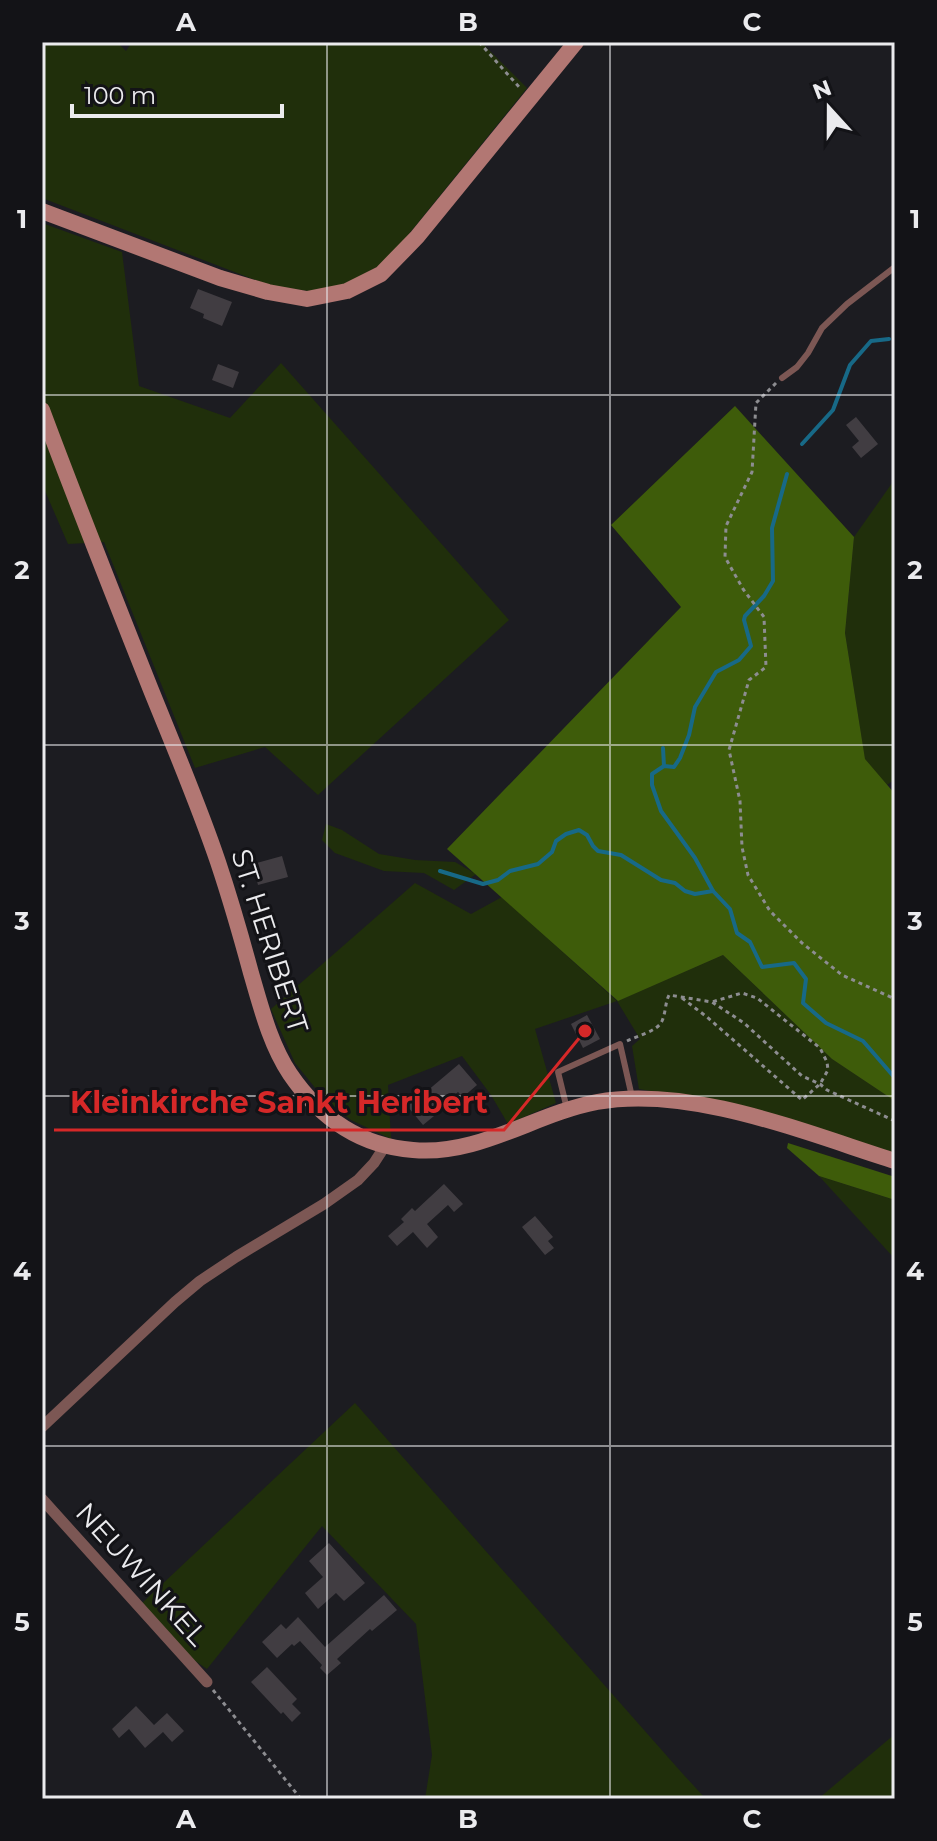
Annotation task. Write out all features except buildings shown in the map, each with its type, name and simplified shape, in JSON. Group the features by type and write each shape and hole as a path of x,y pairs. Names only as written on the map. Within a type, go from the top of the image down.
{"street":[{"path":"42,211 220,278 268,292 307,299 347,291 381,274 417,237 576,42"},
{"name":"ST. HERIBERT","path":"42,410 218,861 261,1009 274,1043 287,1070 326,1116 359,1136 385,1146 440,1151 469,1145 567,1109 598,1102 633,1098 685,1101 727,1110 895,1161"},
{"path":"42,1427 192,1288 358,1180 385,1146"},
{"name":"NEUWINKEL","path":"42,1499 207,1682"}],"lane":[{"path":"782,378 797,367 822,328 895,267"},
{"path":"567,1109 558,1072 620,1044 633,1098"}],"path":[{"path":"479,42 530,99"},
{"path":"782,378 756,403 752,472 726,526 725,557 764,617 766,667 749,680 729,750 740,801 742,847 748,875 770,911 802,943 842,975 895,999"},
{"path":"620,1044 662,1023 669,995 712,1002 742,993 757,998 820,1048 828,1070 820,1084 802,1100 682,998"},
{"path":"712,1002 744,1023 802,1076 895,1121"},
{"path":"207,1682 301,1799"}],"green space":[{"path":"42,42 117,42 126,51 132,42 481,42 527,88 387,261 349,283 316,292 271,286 42,198"},
{"path":"42,223 122,252 139,386 230,418 281,363 509,620 318,795 265,747 195,768 104,542 68,544 42,484 42,391 46,391 42,377"},
{"path":"735,406 854,537 845,633 865,759 895,794 895,1101 832,1059 723,955 618,1001 447,849 681,607 611,525"},
{"path":"895,479 895,779 887,785 865,760 845,633 854,537"},
{"path":"326,824 342,830 379,854 455,862 476,874 454,890 424,873 384,871 335,853 322,840"},
{"path":"415,883 471,914 502,897 617,1001 535,1029 556,1103 508,1124 462,1056 388,1085 391,1139 351,1120 325,1100 295,1063 271,1009"},
{"path":"723,955 832,1059 895,1101 895,1154 727,1104 639,1089 632,1046 640,1039 617,1001"},
{"path":"788,1143 895,1177 895,1200 819,1176 787,1148"},
{"path":"819,1176 895,1200 895,1259"},
{"path":"355,1403 706,1799 425,1799 432,1755 416,1624 322,1526 207,1669 191,1658 141,1604"},
{"path":"895,1734 895,1799 818,1799"}],"waterway":[{"path":"802,444 833,410 850,365 871,341 889,339"},
{"path":"787,474 772,528 773,581 744,620 751,646 739,660 716,672 695,707 680,758 674,767 664,766 652,774 652,785 661,811 695,858 713,891 730,909 737,933 750,942 762,967 794,963 806,979 803,1003 826,1023 863,1041 895,1078"},
{"path":"663,748 664,766"},
{"path":"440,871 483,884 498,880 510,871 538,864 552,852 556,841 579,830 587,835 598,851 621,855 685,891 695,894 713,891"}],"place":[{"name":"Kleinkirche Sankt Heribert","path":"585,1031"}]}
